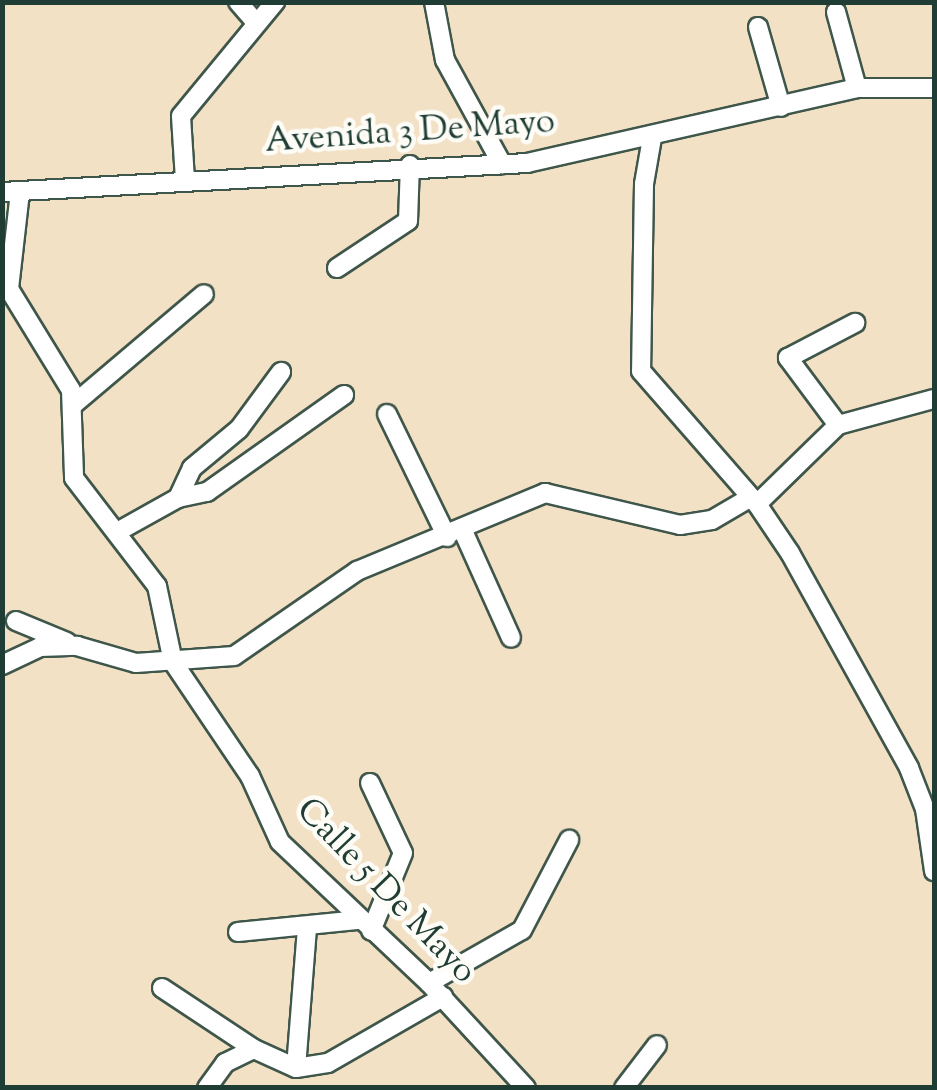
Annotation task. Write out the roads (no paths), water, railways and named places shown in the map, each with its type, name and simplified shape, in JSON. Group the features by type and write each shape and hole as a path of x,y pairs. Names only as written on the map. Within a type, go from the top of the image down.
{"street":[{"path":"238,2 256,22"},
{"path":"185,180 182,116 275,2"},
{"path":"434,2 444,60 502,164"},
{"path":"836,12 857,88"},
{"path":"758,27 780,107"},
{"name":"Avenida 3 De Mayo","path":"11,192 410,165 502,164 652,138 857,88 934,88"},
{"path":"652,138 644,184 641,371 754,500 909,768 925,809 934,871"},
{"path":"338,268 402,230 410,165"},
{"name":"Calle 5 De Mayo","path":"11,192 9,289 65,378 74,404 74,478 157,586 172,662 250,776 280,842 436,990 526,1088"},
{"path":"74,404 204,294"},
{"path":"838,426 788,358 856,323"},
{"path":"178,498 192,468 239,429 282,372"},
{"path":"117,532 178,498 207,492 344,395"},
{"path":"16,622 76,646 136,663 234,656 357,571 455,534 545,493 680,526 712,520 754,500 838,426 934,399"},
{"path":"388,414 510,638"},
{"path":"2,666 40,647 76,646"},
{"path":"238,932 365,926 403,853 370,783"},
{"path":"162,988 254,1049 296,1068 328,1063 522,930 569,840"},
{"path":"296,1068 307,928"},
{"path":"624,1088 658,1044"},
{"path":"207,1088 224,1063 254,1049"}]}
